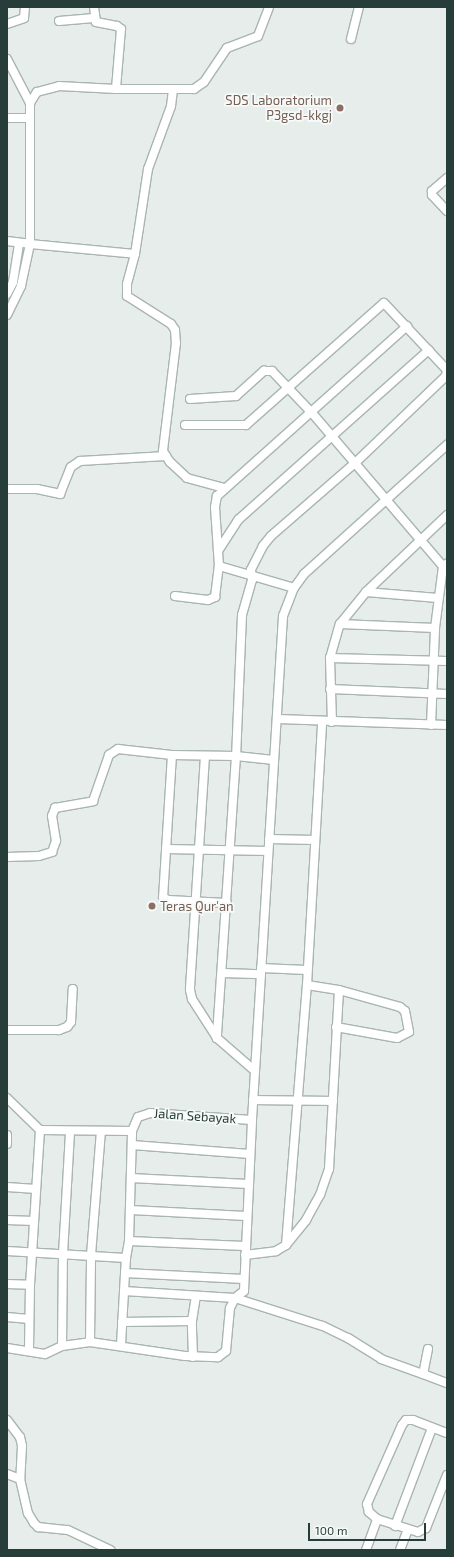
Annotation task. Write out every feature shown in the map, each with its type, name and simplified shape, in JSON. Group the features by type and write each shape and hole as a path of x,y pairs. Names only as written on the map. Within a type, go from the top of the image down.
{"street":[{"path":"7,24 24,18 24,7"},
{"path":"94,7 94,18 98,24 117,26 121,29 116,90"},
{"path":"30,103 37,92 49,87 116,90 190,90 204,82 227,48 258,36 269,7"},
{"path":"351,40 359,7"},
{"path":"59,20 94,18"},
{"path":"7,59 30,103 30,244 21,286 7,315"},
{"path":"173,90 171,106 148,169 135,254 127,284 127,296 171,324 175,330 176,343 163,451 187,478 225,488"},
{"path":"7,118 30,118"},
{"path":"447,178 432,190 432,193 447,211"},
{"path":"7,241 135,254"},
{"path":"7,294 13,282 19,243"},
{"path":"185,425 246,425 290,389 381,304 388,304 445,367 446,376 355,463 267,541 251,570 252,576 242,615 236,756 223,973 217,1038"},
{"path":"175,596 212,599 219,566 215,501 225,488 312,413 407,326"},
{"path":"218,552 238,519 429,350"},
{"path":"190,399 236,396 268,370 290,389 312,413 446,566 438,598 430,725"},
{"path":"7,1348 30,1349 45,1354 62,1346 90,1342 121,1345 141,1352 193,1357 218,1356 226,1350 230,1308 235,1298 242,1294 244,1279 246,1216 268,851 278,719 283,616 294,588 304,574 447,445"},
{"path":"7,489 37,489 60,494 71,467 80,461 166,456"},
{"path":"332,722 330,658 340,624 366,592 422,537 447,515"},
{"path":"219,566 294,588"},
{"path":"366,592 438,598"},
{"path":"340,624 435,628"},
{"path":"330,658 447,661"},
{"path":"330,689 447,694"},
{"path":"278,719 447,725"},
{"path":"286,1244 299,1099 307,985 322,721"},
{"path":"7,857 39,856 52,852 56,841 52,816 55,808 93,801 109,755 118,749 172,755 236,756 274,760"},
{"path":"172,755 163,897 168,900 226,903"},
{"path":"205,756 197,848 190,990 192,999 217,1038 255,1071"},
{"path":"269,839 315,840"},
{"path":"166,848 268,851"},
{"path":"223,973 307,970"},
{"path":"307,985 339,990 400,1007 405,1011 409,1032 397,1038 336,1027"},
{"path":"7,1030 59,1030 67,1027 71,1022 72,988"},
{"path":"245,1255 276,1251 286,1244 306,1220 324,1184 328,1169 334,1101 336,1027 339,990"},
{"path":"7,1098 40,1130 132,1131 129,1241 126,1258 121,1345"},
{"path":"253,1100 299,1099 334,1101"},
{"name":"Jalan Sebayak","path":"132,1131 138,1117 150,1113 252,1120"},
{"path":"30,1349 30,1285 40,1130"},
{"path":"62,1346 63,1254 70,1131"},
{"path":"90,1342 92,1255 101,1131"},
{"path":"7,1135 7,1144"},
{"path":"132,1145 250,1154"},
{"path":"131,1178 248,1184"},
{"path":"7,1187 36,1189"},
{"path":"130,1210 246,1216"},
{"path":"7,1220 34,1221"},
{"path":"129,1241 245,1246"},
{"path":"7,1251 126,1258"},
{"path":"125,1273 244,1279"},
{"path":"7,1284 30,1285"},
{"path":"124,1291 235,1298 323,1326 348,1338 381,1359 447,1383"},
{"path":"193,1357 192,1321 196,1296"},
{"path":"7,1317 29,1319"},
{"path":"122,1322 180,1323 192,1321"},
{"path":"422,1374 428,1349"},
{"path":"7,1420 20,1437 22,1446 20,1479 28,1513 38,1526 68,1530 110,1550"},
{"path":"447,1433 413,1420 406,1420 402,1425 367,1504 369,1512 377,1519 395,1526 418,1532 426,1528 447,1475"},
{"path":"395,1526 432,1428"},
{"path":"7,1474 20,1479"},
{"path":"366,1550 377,1519"},
{"path":"400,1550 408,1529"}],"place":[{"name":"SDS Laboratorium P3gsd-kkgj","path":"340,108"},
{"name":"Teras Qur'an","path":"152,906"}]}
